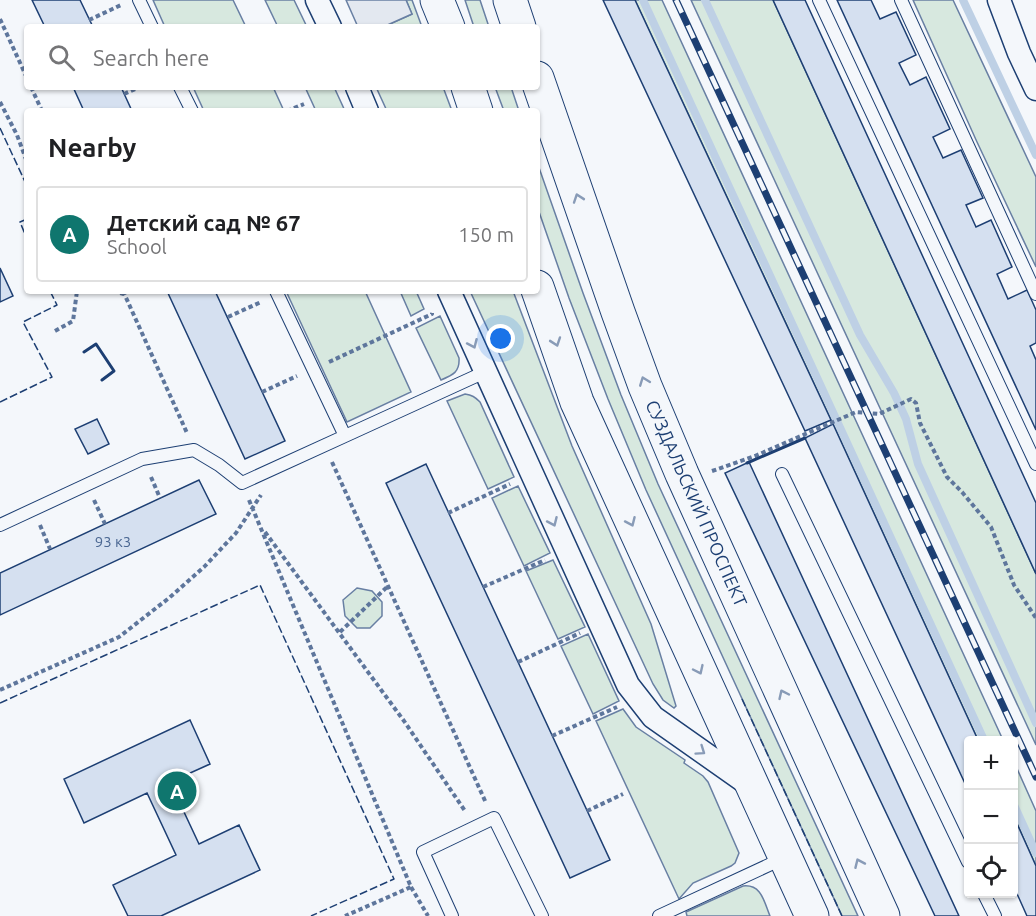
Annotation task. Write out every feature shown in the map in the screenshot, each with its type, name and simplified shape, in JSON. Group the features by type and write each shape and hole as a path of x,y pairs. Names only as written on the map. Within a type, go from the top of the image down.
{"main road":[{"path":"437,0 447,24"},
{"path":"510,0 518,24"},
{"name":"СУЗДАЛЬСКИЙ ПРОСПЕКТ","path":"540,87 650,397 682,474 883,916"},
{"path":"469,90 475,108"},
{"path":"539,294 577,402 812,916"}],"street":[{"path":"317,0 329,24"},
{"path":"999,0 1019,54 1036,89"},
{"path":"358,90 366,108"},
{"path":"450,294 628,685 653,717 753,787"}],"lane":[{"path":"140,0 151,24"},
{"path":"819,0 1036,464"},
{"path":"901,0 1036,294"},
{"path":"182,90 190,108"},
{"path":"277,294 345,436"},
{"path":"0,525 142,459 194,450 219,465 242,483 485,372"},
{"path":"782,474 964,852"},
{"path":"452,916 423,852 494,818 542,916"},
{"path":"659,916 785,857"},
{"path":"986,898 994,916"}],"path":[{"path":"89,20 122,5"},
{"path":"0,19 24,71"},
{"path":"32,90 41,108"},
{"path":"124,94 133,90"},
{"path":"0,102 24,154"},
{"path":"294,108 304,104"},
{"path":"56,331 73,321 77,294"},
{"path":"124,294 194,450"},
{"path":"228,317 275,294"},
{"path":"262,392 432,314 429,306"},
{"path":"711,472 755,456 856,412 879,414 911,399 916,403 920,423 947,477 991,527 1014,585 1036,618"},
{"path":"324,445 494,818"},
{"path":"0,690 119,637 169,598 204,567 236,533 278,466"},
{"path":"448,513 516,481"},
{"path":"242,483 411,886 428,916"},
{"path":"87,484 105,524"},
{"path":"33,510 50,549"},
{"path":"260,525 404,721 475,827"},
{"path":"483,588 552,557"},
{"path":"340,632 388,586"},
{"path":"518,662 586,630"},
{"path":"552,736 621,705"},
{"path":"587,811 623,794"},
{"path":"345,916 411,886"}],"shaded area":[{"path":"153,0 233,0 245,24 164,24"},
{"path":"265,0 294,0 306,24 277,24"},
{"path":"346,0 406,0 412,14 390,24 357,24"},
{"path":"406,0 412,0 421,24 390,24 412,14"},
{"path":"465,0 480,0 488,24 473,24"},
{"path":"635,0 662,0 1001,736 976,736"},
{"path":"691,0 773,0 1036,574 1036,745"},
{"path":"913,0 953,0 1036,177 1036,267 977,142"},
{"path":"194,90 274,90 283,108 203,108"},
{"path":"306,90 335,90 344,108 315,108"},
{"path":"377,90 444,90 451,108 386,108"},
{"path":"496,90 512,90 518,108 503,108"},
{"path":"540,171 621,395 658,484 858,916 842,916 646,490 569,298 540,215"},
{"path":"287,294 366,294 411,392 347,422"},
{"path":"401,294 417,294 424,309 411,316"},
{"path":"471,294 514,294 572,446 651,624 676,706 674,708 663,700 653,684"},
{"path":"440,316 459,358 455,372 441,380 416,328"},
{"path":"465,394 480,402 514,477 488,489 447,401"},
{"path":"518,486 550,553 524,566 492,498"},
{"path":"553,560 585,627 558,639 526,571"},
{"path":"357,588 372,591 382,602 382,616 370,628 357,628 345,616 343,600"},
{"path":"588,634 619,701 593,714 561,646"},
{"path":"623,709 636,727 685,760 684,763 708,782 739,853 735,863 693,883 679,899 596,721"},
{"path":"1018,771 1036,811 1036,866 1018,826"},
{"path":"743,886 749,886 758,891 770,916 687,916 686,912"}],"building":[{"path":"32,0 80,0 92,24 44,24"},
{"path":"603,0 635,0 831,420 805,431"},
{"path":"773,0 805,0 1036,503 1036,574"},
{"path":"837,0 871,0 880,19 896,12 916,55 899,63 910,85 926,77 950,129 933,137 943,158 961,150 983,198 966,205 976,227 991,220 1012,267 997,274 1008,299 1027,290 1036,310 1036,343 1030,346 1036,360 1036,430"},
{"path":"74,90 122,90 131,108 83,108"},
{"path":"0,268 13,296 0,302"},
{"path":"168,294 216,294 285,441 245,459"},
{"path":"97,419 109,444 88,454 75,429"},
{"path":"833,424 976,736 964,736 964,781 805,438"},
{"path":"749,462 959,916 935,916 725,473"},
{"path":"426,464 610,860 570,878 386,483"},
{"path":"199,480 216,514 0,615 0,573"},
{"path":"190,720 210,764 170,782 199,844 239,825 260,870 161,916 128,916 113,885 176,855 147,793 84,823 64,779"},
{"path":"1018,826 1036,866 1036,916 1027,916 1018,896"}],"waterway":[{"path":"643,0 982,736"},
{"path":"705,0 860,335 894,393 906,419 918,464 1036,723"},
{"path":"963,0 1036,155"},
{"path":"1018,814 1036,853"}],"railway":[{"path":"676,0 1036,777"}],"fence":[{"path":"0,128 24,180"},
{"path":"24,220 20,222 24,232"},
{"path":"0,402 52,377 23,322 57,305 52,294"},
{"path":"0,703 260,585 394,879 311,916"},
{"path":"742,699 842,916"}],"wall":[{"path":"84,352 96,344 114,371 102,380"},
{"path":"747,463 805,438"}],"place":[{"name":"Детский сад № 67","path":"177,791"}]}
